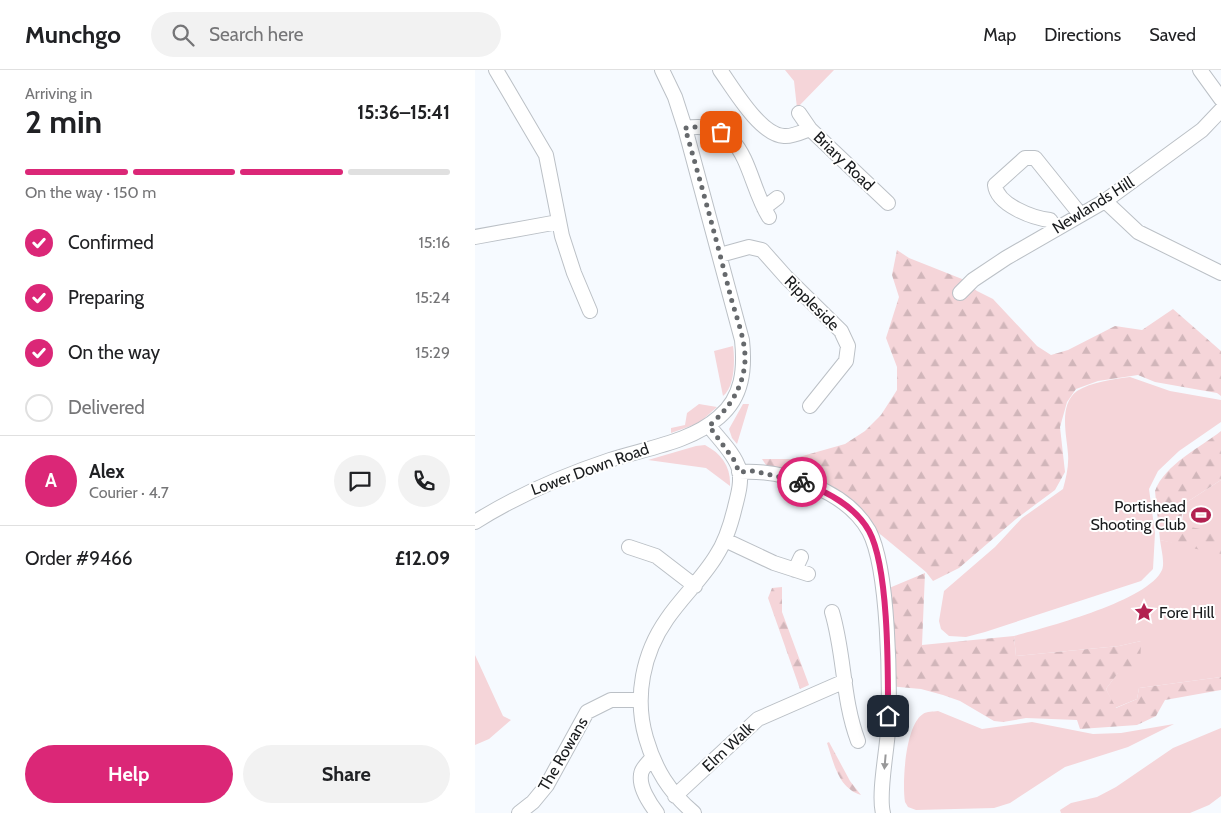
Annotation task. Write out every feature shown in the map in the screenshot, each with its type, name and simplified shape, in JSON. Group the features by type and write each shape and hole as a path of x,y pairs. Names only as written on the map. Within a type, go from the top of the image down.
{"street":[{"path":"496,70 544,152 558,222 574,273 590,311"},
{"path":"662,70 675,97 685,128 742,340 745,361 742,380 736,395 724,412 709,426 734,460 739,472 739,493 725,540 714,560 695,586 666,619 653,643 643,672 640,700 642,725 651,758 675,796 693,813"},
{"name":"Briary Road","path":"720,70 758,121 770,132 787,136 810,129"},
{"path":"1201,70 1221,100"},
{"name":"Newlands Hill","path":"960,293 977,277 1080,214 1105,201 1202,130 1221,110"},
{"name":"Briary Road","path":"799,113 810,129 884,193"},
{"path":"685,128 703,126 716,129 738,146 767,212 777,198"},
{"path":"1055,229 1050,220 1030,216 1008,203 995,188 995,185 1001,178 1025,158 1035,158 1080,214"},
{"path":"1105,201 1138,232 1221,273"},
{"path":"475,237 558,222"},
{"name":"Rippleside","path":"720,255 749,247 762,250 786,277 841,331 848,346 847,358 816,391 810,406"},
{"name":"Lower Down Road","path":"475,522 541,485 653,446 683,439 709,426"},
{"path":"739,472 753,471 782,476 815,487 850,509 869,532 881,575 887,657 888,732 883,775 883,813"},
{"path":"725,540 774,564 801,572 801,556"},
{"path":"638,547 663,560 695,586"},
{"path":"832,612 839,638 845,681 845,697 858,741"},
{"name":"Elm Walk","path":"675,796 758,719 789,711 845,681"},
{"name":"The Rowans","path":"526,811 552,776 587,712 611,700 640,700"},
{"path":"651,758 642,771 641,778 649,802 657,813"}],"green space":[{"path":"785,70 834,70 797,108 794,81"},
{"path":"897,250 909,258 962,279 977,291 993,299 1037,346 1051,355 1068,350 1115,326 1142,330 1173,309 1221,351 1221,396 1217,393 1155,382 1138,375 1098,381 1076,389 1067,402 1060,427 1065,472 1055,490 1016,519 959,568 933,581 926,572 874,529 857,508 768,468 762,459 792,459 845,444 865,431 881,415 897,390 897,367 886,338 899,297 892,275"},
{"path":"733,346 734,365 732,380 727,392 723,396 714,351"},
{"path":"1130,377 1170,391 1221,400 1221,422 1179,451 1158,471 1149,489 1155,533 1153,569 1141,581 985,632 966,637 949,636 941,629 939,621 944,591 995,547 1022,518 1063,489 1068,463 1065,421 1067,404 1071,397 1077,391 1089,385"},
{"path":"699,404 717,407 699,423 671,433 671,428 685,425 687,413"},
{"path":"743,404 749,404 737,444 732,438 729,429"},
{"path":"1221,431 1221,480 1184,504 1180,525 1221,533 1221,555 1160,540 1155,491 1160,481 1184,457"},
{"path":"705,445 721,457 729,473 730,486 706,468 648,460 696,446"},
{"path":"1221,480 1221,677 1139,688 1137,699 1115,708 1106,689 1141,641 1119,646 1016,656 1014,636 1072,619 1118,602 1138,592 1153,581 1163,567 1160,540 1180,544 1184,504"},
{"path":"925,573 922,645 1014,636 1016,656 1119,646 1141,641 1140,670 1118,673 1106,689 1116,708 1137,699 1139,688 1221,677 1221,690 1165,700 1156,716 1137,725 1080,729 1077,720 1026,718 1003,722 994,721 960,701 943,695 921,689 888,686 882,591"},
{"path":"782,587 782,612 809,685 800,689 768,598 772,588"},
{"path":"475,655 503,716 511,720 489,739 475,745"},
{"path":"938,711 982,729 1032,722 1093,734 1121,733 1174,724 1128,747 1065,767 1010,803 994,808 916,810 908,807 905,802 906,755 912,730 917,720 925,713"},
{"path":"1221,728 1221,796 1209,805 1190,813 1061,813 1060,810 1071,803 1097,797 1116,787 1173,748"},
{"path":"829,742 850,781 861,795 853,792 842,781 832,759 827,743"}],"way so far":[{"path":"721,132 703,126 685,128 720,255 745,357 742,380 736,395 724,412 709,426 738,466 739,472 753,471 802,482"}],"place":[{"name":"Portishead Shooting Club","path":"1201,515"},
{"name":"Fore Hill","path":"1144,612"}],"route":[{"path":"802,482 841,501 863,522 869,532 881,575 887,657 888,716"}]}
